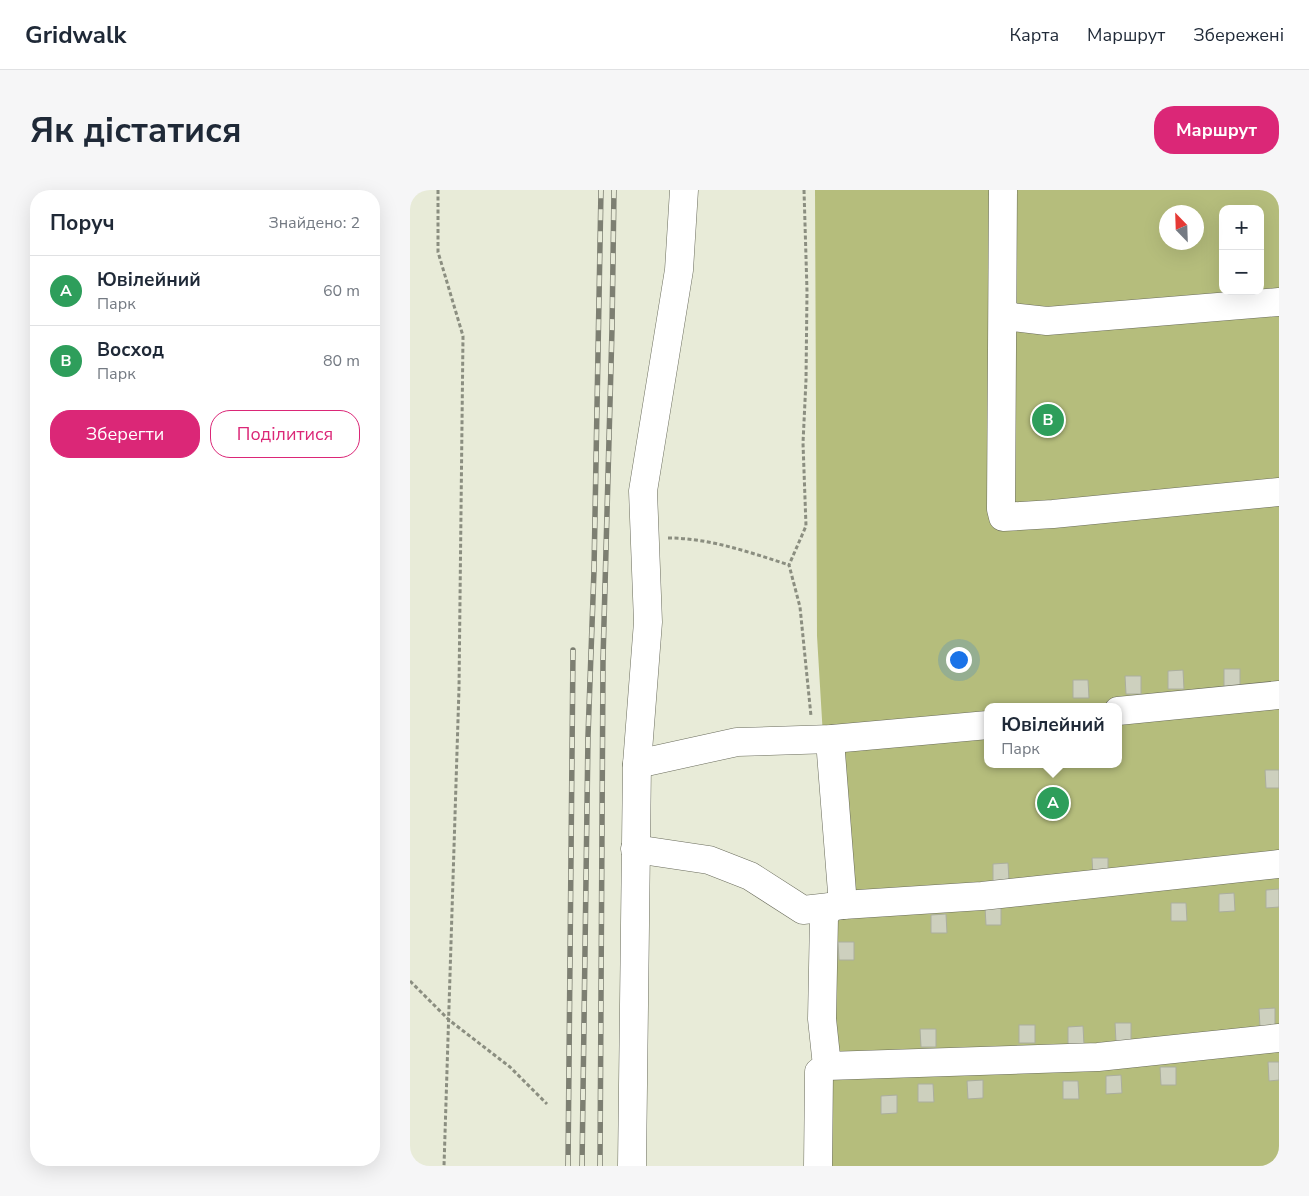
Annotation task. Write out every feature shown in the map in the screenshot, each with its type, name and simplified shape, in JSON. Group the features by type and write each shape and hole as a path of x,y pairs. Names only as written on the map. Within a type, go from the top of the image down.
{"lane":[{"path":"632,1166 636,764 648,622 643,491 679,270 684,190"},
{"path":"1004,190 1001,509 1003,517 1053,514 1279,492"},
{"path":"1003,316 1047,321 1279,302"},
{"path":"1122,711 1279,695"},
{"path":"636,764 737,742 822,739 984,725"},
{"path":"822,739 832,753 836,906 824,917 822,1019 827,1066"},
{"path":"635,849 709,860 750,876 803,910 982,896 1279,864"},
{"path":"818,1166 819,1072 827,1066 1098,1057 1279,1038"}],"path":[{"path":"438,190 438,252 463,336 459,688 444,1166"},
{"path":"804,190 807,291 803,442 806,526 789,565 800,606 822,739"},
{"path":"645,538 687,538 743,550 789,565"},
{"path":"410,981 448,1020 510,1067 547,1104"}],"green space":[{"path":"815,190 1279,190 1279,1166 830,1166 828,1098 837,970 817,636"}],"building":[{"path":"1224,669 1240,669 1240,687 1224,687"},
{"path":"1183,670 1184,689 1168,689 1168,671"},
{"path":"1125,676 1141,676 1141,694 1126,694"},
{"path":"1073,680 1088,680 1089,698 1073,698"},
{"path":"1265,770 1279,770 1279,788 1266,788"},
{"path":"1092,858 1108,858 1108,876 1093,876"},
{"path":"1008,863 1009,881 993,881 993,864"},
{"path":"1279,889 1279,907 1266,908 1266,890"},
{"path":"1234,893 1235,911 1219,912 1219,894"},
{"path":"1171,903 1186,903 1187,921 1171,921"},
{"path":"985,907 1001,907 1001,925 986,925"},
{"path":"946,914 947,933 931,933 931,915"},
{"path":"838,942 854,942 854,960 839,960"},
{"path":"1275,1008 1275,1026 1260,1027 1259,1009"},
{"path":"1115,1023 1131,1023 1131,1041 1116,1042"},
{"path":"1019,1025 1035,1025 1035,1043 1019,1043"},
{"path":"1083,1026 1084,1045 1068,1045 1068,1027"},
{"path":"920,1029 936,1029 936,1047 921,1047"},
{"path":"1268,1062 1279,1062 1279,1080 1269,1081"},
{"path":"1160,1067 1176,1067 1176,1085 1161,1085"},
{"path":"1121,1075 1122,1093 1106,1094 1106,1076"},
{"path":"983,1080 983,1098 968,1099 967,1081"},
{"path":"1063,1081 1078,1081 1079,1099 1063,1099"},
{"path":"918,1084 933,1084 934,1102 918,1102"},
{"path":"897,1095 897,1113 881,1114 881,1096"}],"railway":[{"path":"582,1166 588,736 594,570 601,190"},
{"path":"600,1166 603,660 614,190"},
{"path":"568,1166 573,650"}],"place":[{"name":"Восход","path":"1048,420"},
{"name":"Ювілейний","path":"1053,803"}]}
